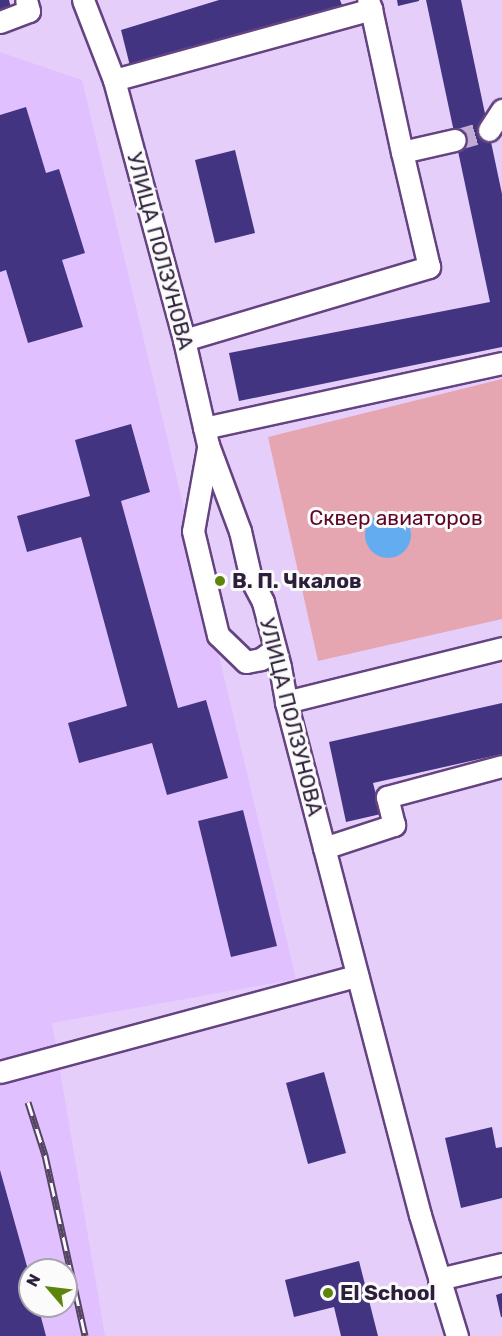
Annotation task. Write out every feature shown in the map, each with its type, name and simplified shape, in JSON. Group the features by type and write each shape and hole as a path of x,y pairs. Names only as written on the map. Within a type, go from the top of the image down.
{"street":[{"path":"0,22 29,11 26,0"},
{"name":"УЛИЦА ПОЛЗУНОВА","path":"83,0 114,80 184,340 206,436 240,531 251,579 263,602 286,702 357,976 439,1279 457,1336"},
{"path":"114,80 369,4 429,267 184,340"},
{"path":"489,130 502,110"},
{"path":"402,152 456,140"},
{"path":"275,649 261,659 246,662 218,635 194,531 206,436 502,363"},
{"path":"286,702 502,648"},
{"path":"324,848 394,825 387,797 502,766"},
{"path":"0,1072 357,976"},
{"path":"439,1279 502,1264"}],"shaded area":[{"path":"0,52 82,80 296,979 52,1023 105,1336 0,1336"}],"green space":[{"name":"Сквер авиаторов","path":"502,379 502,619 318,661 268,437"}],"water":[{"path":"388,512 404,519 411,535 404,551 388,558 372,551 365,535 372,519"}],"building":[{"path":"0,0 9,0 12,12 0,15"},
{"path":"219,0 340,0 342,5 130,66 121,30"},
{"path":"397,0 419,0 419,1 398,6"},
{"path":"426,0 461,0 502,194 502,347 239,401 229,353 490,302"},
{"path":"26,107 46,173 59,169 85,253 62,260 83,327 28,343 6,270 0,272 0,115"},
{"path":"235,150 255,233 215,243 195,160"},
{"path":"131,424 150,492 121,501 178,708 206,700 228,778 167,795 152,743 79,763 68,723 127,706 81,537 27,552 17,516 90,496 75,440"},
{"path":"502,703 502,754 373,783 381,814 346,822 329,742"},
{"path":"243,810 277,946 231,957 198,821"},
{"path":"324,1072 346,1153 308,1164 286,1083"},
{"path":"492,1127 496,1148 502,1147 502,1198 461,1208 445,1138"},
{"path":"0,1170 25,1258 18,1258 18,1318 41,1318 46,1336 0,1336"},
{"name":"El School","path":"359,1261 378,1336 341,1336 334,1307 294,1317 285,1280"},
{"path":"502,1293 502,1317 501,1317 496,1295"}],"tunnel":[{"path":"455,140 489,130"}],"railway":[{"path":"28,1102 45,1155 85,1336"}],"place":[{"name":"В. П. Чкалов","path":"220,581"},
{"name":"El School","path":"328,1293"}]}
